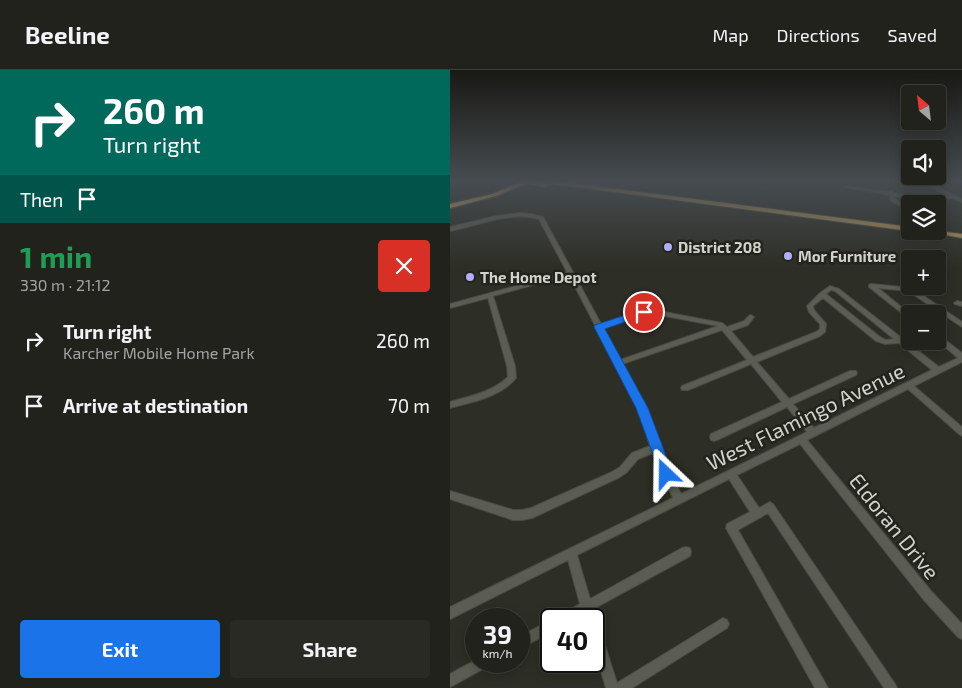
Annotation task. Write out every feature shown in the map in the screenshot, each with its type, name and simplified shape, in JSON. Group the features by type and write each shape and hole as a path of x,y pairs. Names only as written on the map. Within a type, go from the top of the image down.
{"main road":[{"path":"757,210 901,228"},
{"path":"946,234 962,236"}],"street":[{"path":"450,229 515,215 537,217 542,221 646,417 655,448 679,500"},
{"path":"450,306 570,273"},
{"path":"901,310 872,286 910,289 933,305"},
{"path":"685,388 818,334 823,330 823,324 811,311 810,306 830,288 837,290 938,371"},
{"path":"450,406 490,392 512,378 490,294"},
{"path":"822,294 878,339 885,342 900,341"},
{"path":"599,327 650,311 716,323 725,328 813,433"},
{"path":"946,314 962,325"},
{"path":"618,363 746,323 751,318"},
{"path":"946,345 962,358"},
{"name":"West Flamingo Avenue","path":"450,614 962,358"},
{"path":"714,437 853,373"},
{"path":"909,386 962,432"},
{"name":"Eldoran Drive","path":"801,439 927,595 962,633"},
{"path":"451,498 513,515 532,513 615,475 623,470 635,456 655,448"},
{"path":"731,474 757,514"},
{"path":"822,688 731,528 770,507 891,688"},
{"path":"583,608 686,552"},
{"path":"570,554 587,606"},
{"path":"620,688 723,624"},
{"path":"605,665 612,688"},
{"path":"450,681 465,673"}],"place":[{"name":"District 208","path":"668,247"},
{"name":"Mor Furniture","path":"788,256"},
{"name":"The Home Depot","path":"470,277"}],"route":[{"path":"644,312 599,327 642,408 666,474"}]}
